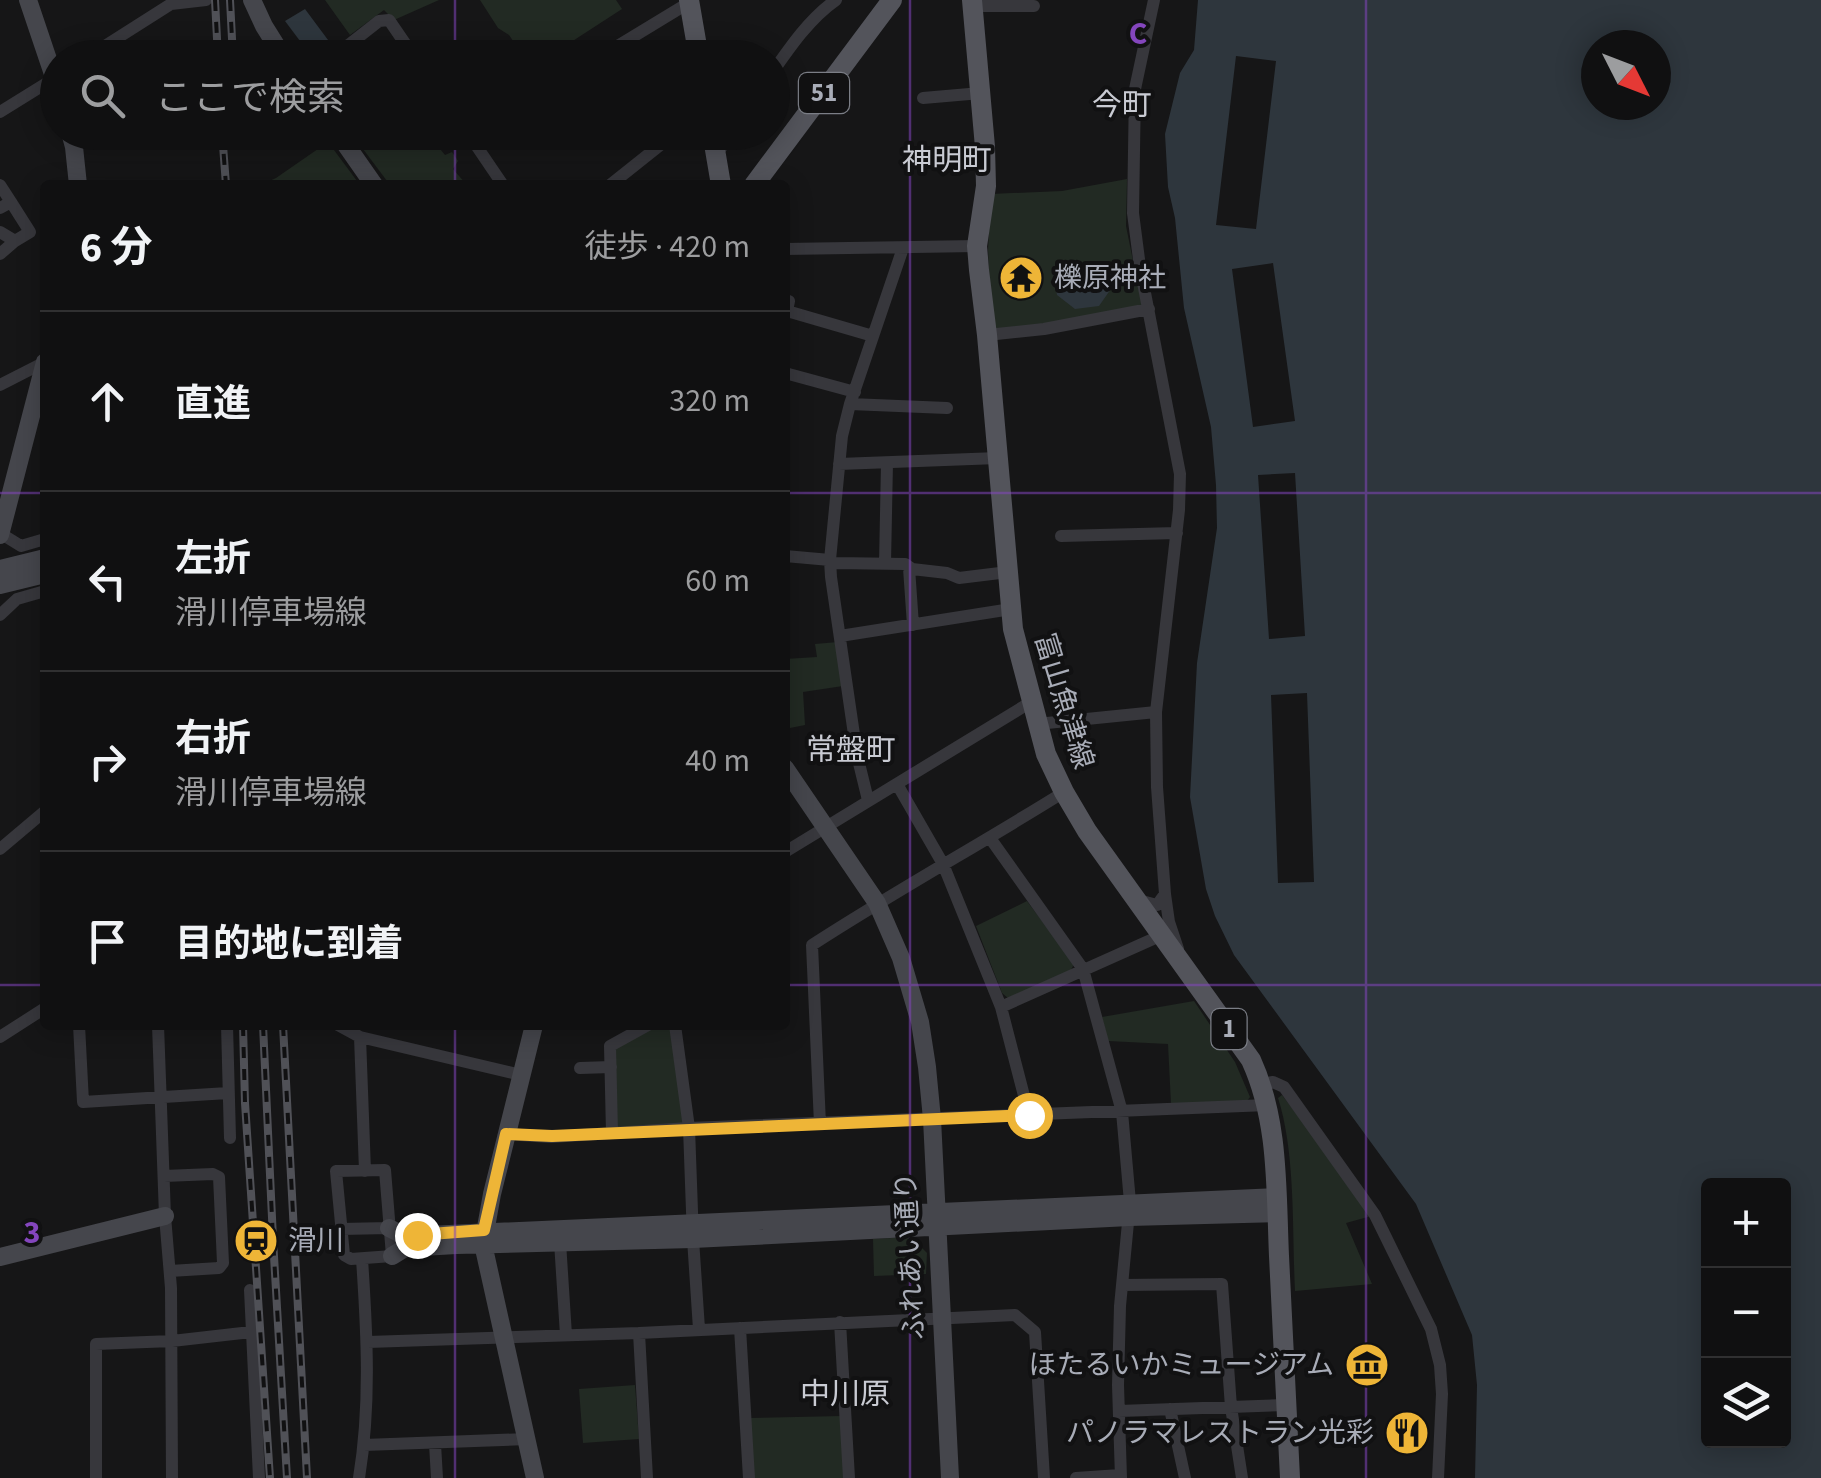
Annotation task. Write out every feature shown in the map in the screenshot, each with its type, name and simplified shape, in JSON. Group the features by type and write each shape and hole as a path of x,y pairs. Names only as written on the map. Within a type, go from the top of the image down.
{"main road":[{"name":"51","path":"790,137 892,0"},
{"path":"690,1 696,40"},
{"name":"富山魚津線","path":"972,3 986,186 978,246 1013,629 1046,754 1064,792 1087,831 1250,1060 1265,1095 1276,1169 1290,1478"},
{"path":"719,150 721,180"},
{"name":"51","path":"758,180 780,150"}],"street":[{"path":"28,0 42,40"},
{"path":"113,40 170,2 206,0"},
{"path":"252,0 273,40"},
{"path":"790,48 819,4 836,0"},
{"path":"1154,0 1135,89 1134,231 1180,474 1156,712 1165,894 1182,961"},
{"path":"627,40 690,1"},
{"path":"972,3 1034,6"},
{"path":"355,40 379,21 389,20 403,40"},
{"path":"0,112 40,90"},
{"path":"923,98 981,93"},
{"path":"74,150 77,180"},
{"path":"350,150 371,180"},
{"path":"480,150 500,180"},
{"path":"616,180 654,150"},
{"path":"0,185 5,205 30,232 0,254"},
{"path":"0,232 15,241"},
{"path":"790,249 978,246"},
{"path":"868,800 857,755 830,560 842,436 903,248"},
{"path":"987,335 1044,329 1149,308"},
{"path":"790,312 874,336"},
{"path":"0,385 40,365"},
{"path":"790,375 852,398 948,408"},
{"path":"40,381 0,534 22,546 40,541"},
{"path":"840,464 998,458"},
{"path":"885,564 887,463"},
{"path":"1061,536 1177,533"},
{"path":"790,556 834,563 905,564 959,578 1008,572"},
{"path":"0,569 40,559"},
{"path":"910,568 914,624"},
{"path":"0,585 40,575"},
{"path":"0,615 18,599 40,593"},
{"path":"840,636 1011,609"},
{"path":"790,849 1031,702"},
{"path":"1037,724 1156,712"},
{"name":"ふれあい通り","path":"790,775 877,903 901,958 920,1022 932,1119 950,1478"},
{"path":"897,784 943,864 1001,1007 1029,1115"},
{"path":"820,1124 812,945 1064,792"},
{"path":"0,849 40,815"},
{"path":"990,838 1083,969 1122,1112 1130,1210 1122,1286 1121,1476 1076,1478"},
{"path":"1136,900 1157,905 1165,894"},
{"path":"1001,1007 1162,935"},
{"path":"0,1036 40,1011"},
{"path":"80,1030 83,1102 228,1094"},
{"path":"158,1030 170,1271 172,1478"},
{"path":"227,1030 230,1138"},
{"path":"346,1030 360,1038 521,1076"},
{"path":"533,1030 484,1237 536,1478"},
{"path":"612,1133 610,1046 639,1030"},
{"path":"676,1030 689,1128 699,1329"},
{"path":"360,1038 366,1170"},
{"path":"580,1068 610,1067"},
{"path":"506,1134 552,1136 1122,1112 1265,1095 1273,1082 1284,1088 1375,1215 1431,1329 1442,1394 1438,1478"},
{"path":"392,1256 385,1170 336,1171 344,1256 351,1260 392,1256 405,1248 484,1237 560,1242 693,1231"},
{"path":"164,1176 219,1177 223,1263 219,1268 170,1271"},
{"path":"341,1229 389,1228 405,1236 484,1237 1277,1205"},
{"path":"0,1257 165,1216"},
{"path":"560,1242 566,1335"},
{"path":"359,1478 368,1396 362,1259"},
{"path":"1122,1286 1222,1284 1231,1407 1242,1478"},
{"path":"250,1290 259,1478"},
{"path":"368,1342 1015,1315 1035,1332 1044,1478"},
{"path":"840,1322 849,1478"},
{"path":"740,1328 748,1478"},
{"path":"96,1478 96,1344 251,1332"},
{"path":"639,1333 647,1478"},
{"path":"1119,1412 1286,1405"},
{"path":"1170,1410 1185,1478"},
{"path":"364,1445 528,1439"},
{"path":"435,1444 437,1478"}],"shaded area":[{"path":"325,0 439,0 394,20 384,10 350,35"},
{"path":"480,0 616,0 622,9 574,40 512,40 498,28"},
{"path":"1198,0 1821,0 1821,1478 1475,1478 1477,1385 1472,1335 1416,1204 1234,955 1215,916 1206,889 1190,797 1197,663 1217,528 1211,427 1184,308 1168,187 1165,134 1180,73 1194,50"},
{"path":"305,9 328,40 299,40 285,21"},
{"path":"316,150 334,150 356,180 272,180"},
{"path":"364,150 441,150 445,155 452,152 458,161 453,169 463,180 386,180"},
{"path":"1127,179 1126,226 1142,305 1042,325 992,330 988,250 991,194 1062,191"},
{"path":"1094,263 1120,276 1099,306 1075,309 1057,295 1052,267"},
{"path":"838,642 843,686 803,692 805,725 790,728 790,659 817,657 815,644"},
{"path":"1027,901 1074,964 1071,970 1008,998 1002,993 976,926"},
{"path":"1194,1001 1235,1062 1250,1097 1247,1101 1171,1104 1168,1044 1108,1041 1102,1017"},
{"path":"641,1030 676,1030 689,1128 615,1133 611,1048"},
{"path":"1282,1095 1375,1215 1346,1223 1372,1284 1295,1291 1288,1143 1278,1098"},
{"path":"911,1237 927,1253 926,1274 874,1276 873,1239"},
{"path":"635,1385 639,1439 583,1443 579,1389"},
{"path":"842,1416 845,1478 752,1478 749,1418"}],"pier":[{"path":"1236,56 1276,61 1256,229 1216,225"},
{"path":"1273,263 1295,421 1253,427 1232,269"},
{"path":"1295,473 1305,636 1269,639 1258,475"},
{"path":"1307,693 1314,882 1278,883 1271,695"}],"railway":[{"path":"215,0 217,40"},
{"path":"230,0 232,40"},
{"path":"223,150 226,180"},
{"path":"243,1030 270,1478"},
{"path":"263,1030 287,1478"},
{"path":"283,1030 307,1478"}],"place":[{"name":"櫟原神社","path":"1021,278"},
{"name":"滑川","path":"256,1241"},
{"name":"ほたるいかミュージアム","path":"1367,1365"},
{"name":"パノラマレストラン光彩","path":"1407,1433"}],"district":[{"name":"今町","path":"1122,105"},
{"name":"神明町","path":"947,160"},
{"name":"常盤町","path":"851,750"},
{"name":"中川原","path":"845,1394"}],"route":[{"path":"417,1235 484,1230 506,1134 552,1136 1029,1115"}]}
